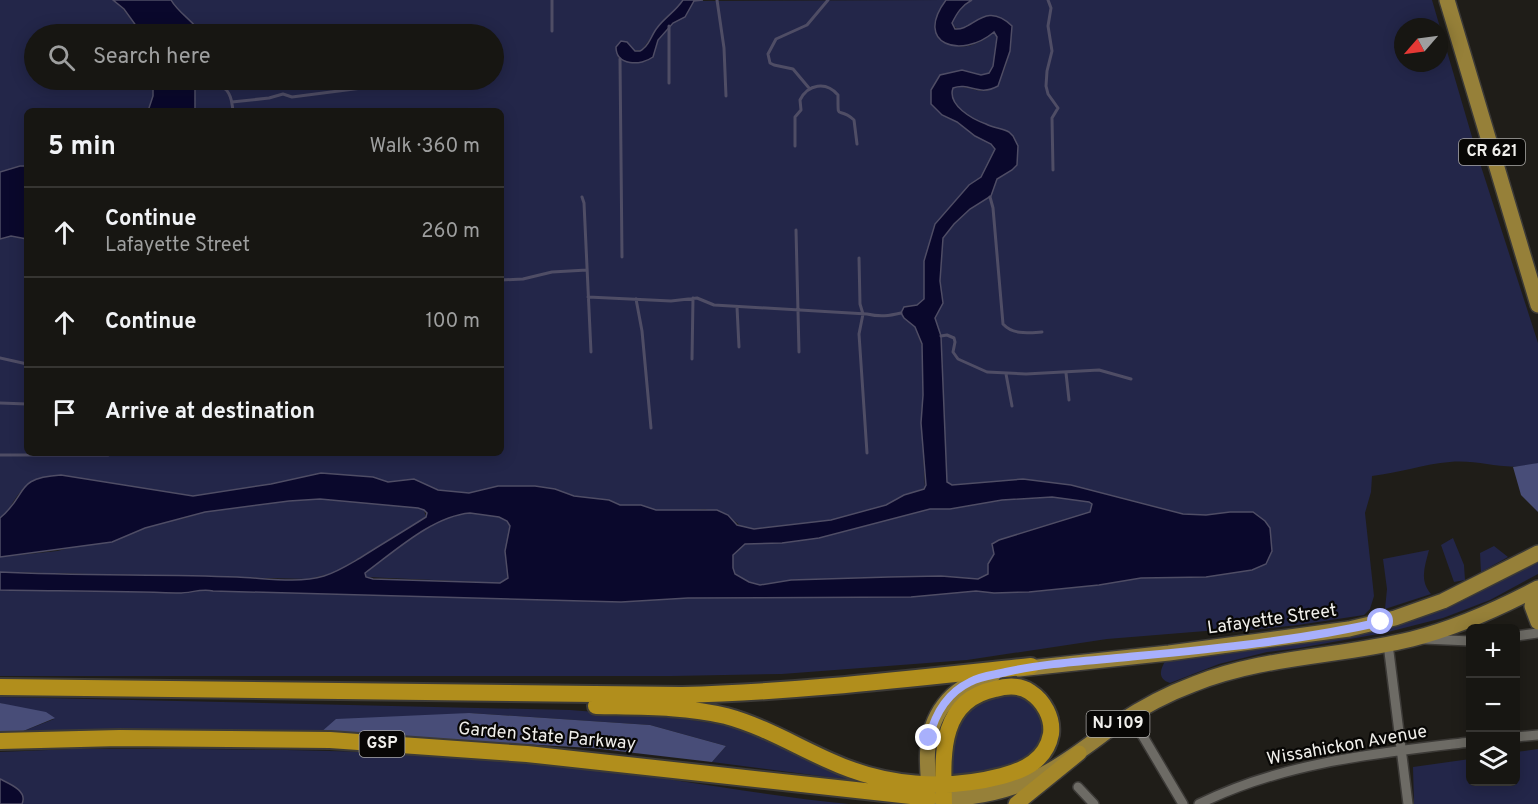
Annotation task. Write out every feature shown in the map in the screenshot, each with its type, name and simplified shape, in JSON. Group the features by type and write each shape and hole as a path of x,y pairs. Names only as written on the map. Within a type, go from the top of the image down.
{"highway":[{"name":"Garden State Parkway","path":"0,687 615,695 715,694 848,686 1031,666"},
{"path":"367,692 456,700 704,712 748,723 829,761 937,796 969,783 1027,767 1038,759 1046,748 1051,728 1048,712 1041,702 1025,689 1005,687 984,692 964,704 954,716 945,737 937,796"},
{"name":"Garden State Parkway","path":"0,741 120,738 330,740 538,755 762,778 887,794 937,796"},
{"name":"NJ 109","path":"1016,804 1079,753"},
{"path":"887,794 907,804"}],"main road":[{"name":"CR 621","path":"1447,0 1538,305"},
{"name":"Lafayette Street","path":"937,796 929,738 934,722 945,702 964,685 979,678 1031,666 1169,653 1349,630 1395,618 1443,601 1538,553"},
{"path":"1538,590 1532,606 1538,622"},
{"name":"NJ 109","path":"1079,753 1131,716 1187,687 1233,671 1262,664 1412,639 1482,615 1538,590"},
{"name":"Garden State Parkway","path":"937,796 984,795 1005,790 1044,774 1079,753"}],"street":[{"path":"1520,635 1538,633"},
{"path":"1412,639 1466,641"},
{"path":"1388,644 1408,804"},
{"path":"1131,716 1183,804"},
{"path":"1520,737 1538,735"},
{"name":"Wissahickon Avenue","path":"1200,804 1231,788 1295,769 1401,750 1466,742"},
{"path":"1078,787 1094,804"}],"shaded area":[{"path":"0,0 113,0 134,24 24,24 24,90 153,90 149,108 24,108 24,166 0,172"},
{"path":"113,0 171,0 193,24 135,24 124,9"},
{"path":"171,0 683,0 678,10 665,18 642,50 633,50 627,42 618,57 626,62 635,63 644,62 653,57 658,40 673,23 686,16 694,1 946,0 936,19 939,33 949,43 962,47 982,41 994,32 997,37 993,66 989,73 981,75 962,70 931,90 931,104 942,115 957,122 975,136 991,143 995,149 981,177 969,185 935,224 924,261 924,299 917,305 906,306 904,318 915,327 923,349 921,415 925,488 904,495 886,505 831,520 754,529 742,527 731,518 705,509 656,510 620,505 609,500 574,496 555,489 535,486 498,486 469,493 438,490 414,479 388,482 373,477 321,473 271,484 194,496 61,475 45,477 29,484 0,518 0,239 10,236 24,238 24,456 504,456 504,108 195,108 195,90 504,90 504,24 193,24"},
{"path":"683,0 703,0 694,1 685,17 673,23 658,40 653,57 636,63 620,58 616,47 621,41 627,42 635,51 642,50 655,30"},
{"path":"946,0 972,0 956,16 952,23 955,29 968,26 987,16 1003,19 1012,26 1010,51 998,86 985,90 953,88 952,94 957,106 968,115 980,122 1009,132 1018,146 1017,165 997,179 991,196 970,209 943,238 940,281 943,303 935,318 941,336 947,482 952,485 1023,479 1071,485 1183,514 1253,512 1270,528 1272,551 1266,564 1252,570 1206,577 1141,578 1029,592 976,591 911,597 688,598 621,602 208,590 181,593 0,590 0,572 303,580 329,574 351,563 426,517 427,513 418,508 320,499 289,501 205,512 145,528 112,542 0,557 0,518 28,484 46,477 61,475 193,496 271,484 321,473 373,477 388,482 414,479 438,490 469,493 498,486 535,486 555,489 574,496 609,500 620,505 641,505 656,510 717,510 728,515 737,525 754,529 831,520 886,505 904,495 924,489 926,485 921,423 922,344 915,327 901,313 904,307 917,305 924,299 924,261 935,224 969,185 981,177 995,149 957,122 942,115 931,104 931,90 940,75 962,70 981,75 989,73 993,66 997,37 994,32 968,45 956,46 945,43 938,37 935,28 937,15","holes":["1052,497 1089,502 1092,504 1090,512 992,544 994,554 988,564 988,574 978,579 941,576 889,577 791,580 760,585 735,574 733,568 733,555 745,544 782,543 819,538 930,509 950,509 1002,500","470,513 499,517 507,521 510,526 505,551 508,578 500,583 366,577 365,573 415,536 442,521"]},
{"path":"972,0 1432,0 1437,18 1394,18 1394,72 1448,72 1448,55 1477,154 1538,343 1538,463 1515,467 1450,462 1372,476 1371,492 1365,513 1374,596 1370,609 1364,615 1298,625 1223,633 1218,630 1107,639 967,660 782,674 0,676 0,590 181,593 208,590 621,602 688,598 911,597 976,591 1029,592 1141,578 1206,577 1253,512 1183,514 1071,485 1023,479 952,485 947,482 941,336 935,317 943,303 940,281 943,238 970,209 991,196 997,179 1016,165 1018,147 1009,132 974,119 957,106 954,100 953,88 985,91 998,82 1007,62 1011,41 1010,24 958,29 952,25 962,7"},
{"path":"153,90 195,90 195,108 149,108"},
{"path":"24,166 24,238 11,236 0,239 0,172"},
{"path":"1538,463 1538,512 1521,495 1513,467"},
{"path":"1052,497 1089,502 1093,504 1091,512 992,544 994,554 988,564 988,574 978,579 941,576 889,577 792,580 760,585 735,574 733,568 733,555 745,544 782,543 819,538 930,509 950,509 1002,500"},
{"path":"320,499 418,508 424,510 426,517 334,573 308,579 0,572 0,557 57,551 205,512"},
{"path":"470,513 499,517 507,521 510,526 505,551 508,578 500,583 366,577 365,573 428,528 456,516"},
{"path":"1453,538 1464,565 1465,580 1454,582 1441,545"},
{"path":"1494,546 1508,557 1481,572 1480,553"},
{"path":"1429,550 1424,578 1431,594 1385,609 1387,589 1383,559"},
{"path":"1538,561 1538,574 1490,600 1443,618 1384,633 1267,652 1219,664 1170,683 1161,676 1166,660 1350,636 1436,611 1462,601"},
{"path":"997,692 1027,696 1044,717 1045,734 1030,759 1006,769 950,778 951,733 970,705"},
{"path":"0,697 570,710 686,719 735,727 851,776 851,780 712,762 726,746 650,725 469,713 320,733 16,734 54,719 0,703"},
{"path":"0,703 46,712 55,718 16,734 0,733"},
{"path":"469,713 650,725 726,746 712,762 592,748 320,733 336,719"},
{"path":"72,749 328,751 520,761 849,804 22,804 24,800 9,783 0,779 0,752"},
{"path":"1538,749 1538,804 1414,804 1413,767 1466,760 1466,786 1520,786 1520,751"},
{"path":"0,779 20,792 23,799 22,804 0,804"}],"waterway":[{"path":"552,0 552,31"},
{"path":"717,0 724,48 726,96"},
{"path":"809,88 793,69 770,63 768,54 776,39 807,25 828,0"},
{"path":"1048,0 1051,8 1048,26 1052,51 1046,86 1048,94 1058,108 1052,118 1053,170"},
{"path":"669,26 669,83"},
{"path":"620,59 622,257"},
{"path":"795,146 795,117 801,110 800,100 808,90 818,86 828,88 838,95 839,111 854,120 857,144"},
{"path":"226,90 232,108"},
{"path":"232,102 283,94 292,97 346,90"},
{"path":"582,197 591,352"},
{"path":"990,197 993,208 1003,324 1016,332 1042,332"},
{"path":"796,230 799,352"},
{"path":"859,258 860,304 863,314 859,334 867,453"},
{"path":"504,280 523,279 552,272 587,270"},
{"path":"588,297 671,301 697,298 714,305 880,316 901,313"},
{"path":"692,359 693,298"},
{"path":"636,299 642,331 651,428"},
{"path":"737,307 739,347"},
{"path":"941,336 947,335 954,338 953,352 958,359 987,372 1026,374 1099,370 1131,379"},
{"path":"0,358 24,363"},
{"path":"1066,373 1069,400"},
{"path":"1006,374 1012,406"},
{"path":"0,403 24,404"},
{"path":"0,455 24,455"}],"route":[{"path":"929,738 940,708 945,702 964,685 979,678 1031,666 1152,655 1298,637 1349,630 1381,622"}]}
